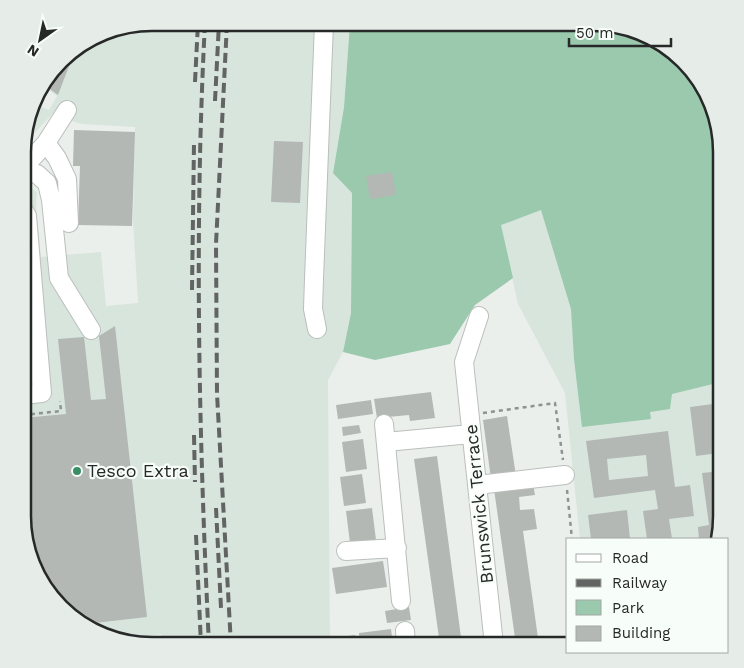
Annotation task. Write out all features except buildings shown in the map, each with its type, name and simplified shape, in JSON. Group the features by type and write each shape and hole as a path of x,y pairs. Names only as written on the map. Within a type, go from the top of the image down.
{"street":[{"path":"317,329 313,309 324,32"},
{"path":"31,159 46,143 67,110"},
{"path":"46,143 57,158 67,179 69,223"},
{"path":"31,173 37,174 47,183 51,200 59,278 91,330"},
{"path":"31,267 42,393 32,394"},
{"name":"Brunswick Terrace","path":"479,316 464,362 493,636"},
{"path":"384,424 401,601"},
{"path":"386,442 471,434"},
{"path":"477,485 565,475"},
{"path":"346,551 397,548"}],"path":[{"path":"32,414 61,412 60,401"},
{"path":"469,415 555,403 572,538"}],"shaded area":[{"path":"144,32 349,32 344,107 333,172 352,193 351,313 343,352 328,380 330,637 161,637 161,634 149,637 121,633 92,621 79,612 61,595 47,576 35,547 32,524 31,188 37,192 36,204 41,257 101,252 106,306 138,303 133,220 135,127 82,124 61,118 53,113 32,136 40,106 49,110 57,96 49,90 61,73 92,47 113,38"},
{"path":"458,32 600,32 623,35 638,40 665,56 688,79 704,106 712,137 713,516 711,538 580,538 565,393 518,304"}],"green space":[{"path":"349,32 600,32 623,35 638,40 665,56 683,73 697,92 709,121 712,137 713,384 672,394 670,409 650,412 651,419 582,427 574,359 571,309 541,210 501,225 513,278 475,305 450,344 375,360 343,352 351,313 352,193 333,173 344,107"}],"railway":[{"path":"195,82 198,32"},
{"path":"205,32 200,178 199,334 209,637"},
{"path":"215,101 219,32"},
{"path":"227,32 216,244 217,394 231,637"},
{"path":"192,290 194,142"},
{"path":"194,435 195,482"},
{"path":"216,508 221,608"},
{"path":"196,535 201,637"}],"place":[{"name":"Tesco Extra","path":"77,471"}]}
